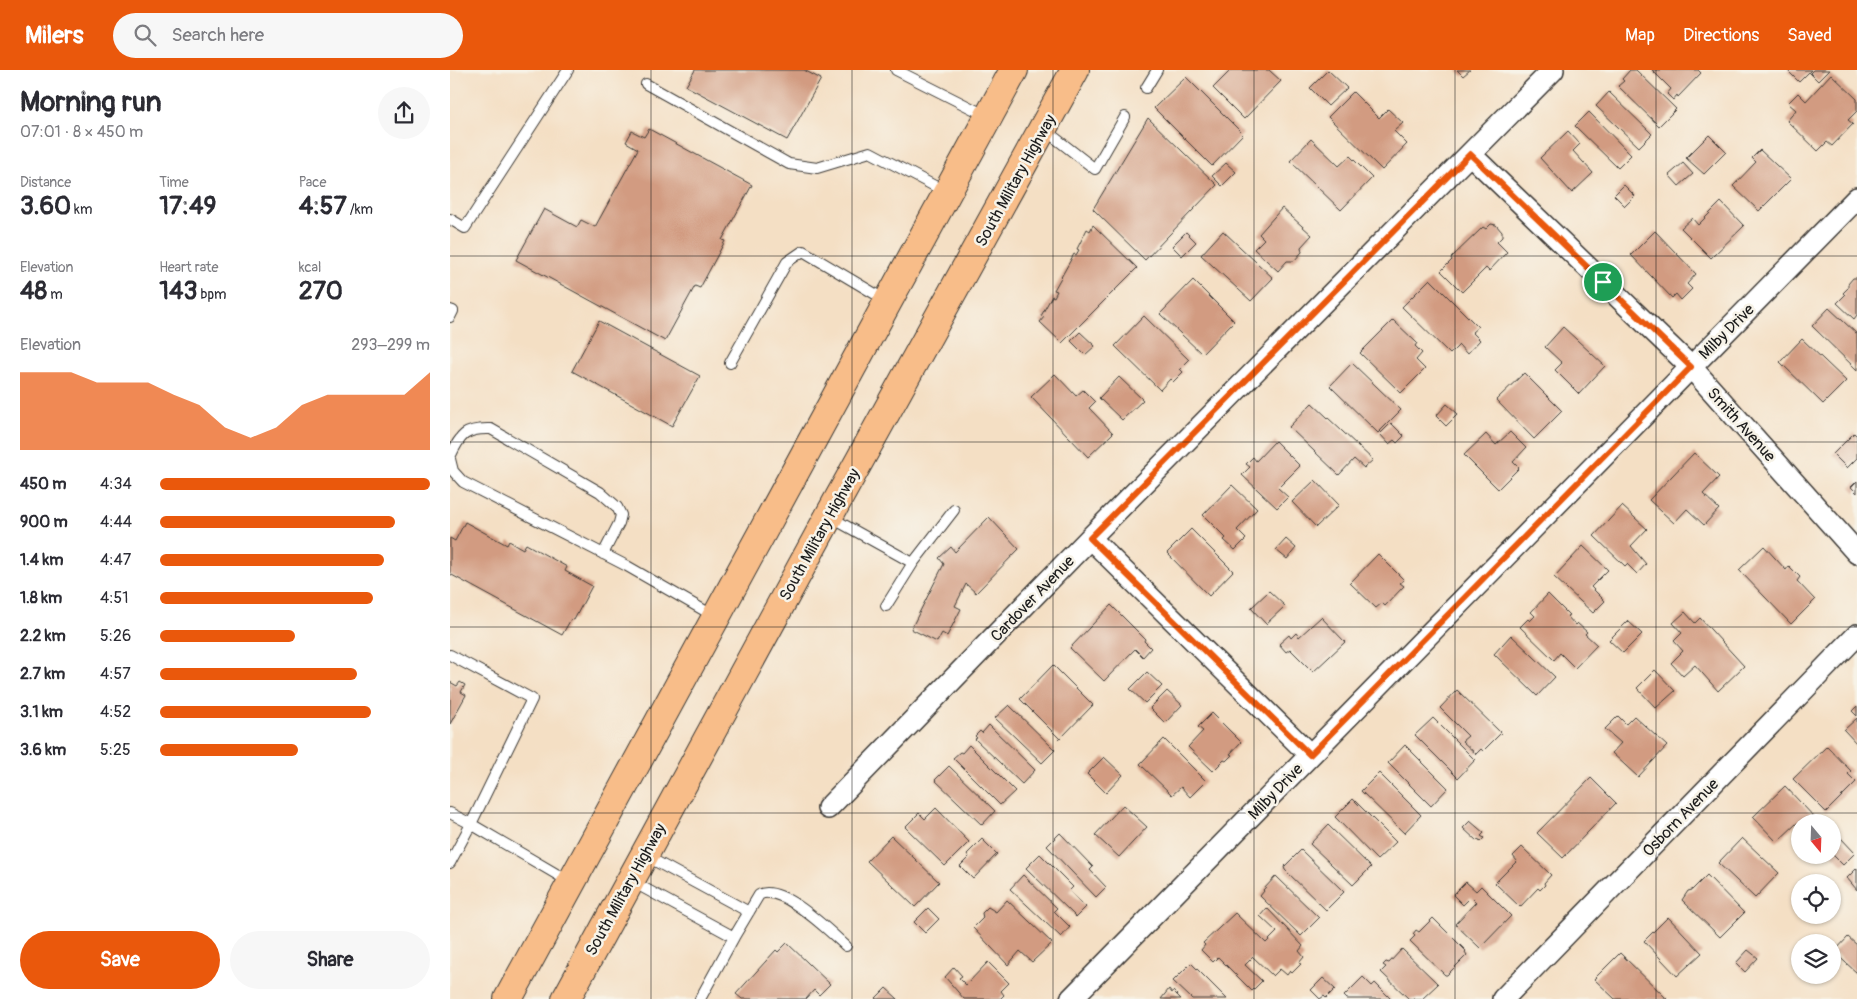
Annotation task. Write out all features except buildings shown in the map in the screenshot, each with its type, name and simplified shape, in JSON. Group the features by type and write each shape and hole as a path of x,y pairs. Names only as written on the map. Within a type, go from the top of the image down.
{"main road":[{"path":"508,999 1014,70"},
{"name":"South Military Highway","path":"566,999 1075,70"}],"street":[{"name":"Cardover Avenue","path":"828,808 1090,538 1553,70"},
{"name":"Smith Avenue","path":"1470,154 1691,367 1857,552"},
{"name":"Milby Drive","path":"1071,999 1857,198"},
{"path":"1090,538 1310,755"},
{"name":"Osborn Avenue","path":"1503,999 1857,635"}],"lane":[{"path":"450,219 465,228 568,70"},
{"path":"896,70 988,117"},
{"path":"1146,88 1157,70"},
{"path":"646,84 789,164 817,168 870,152 947,193"},
{"path":"1044,129 1095,169 1125,117"},
{"path":"730,363 787,262 803,251 887,302"},
{"path":"450,310 453,311 450,317"},
{"path":"603,554 619,523 621,515 617,507 600,492 491,429 476,429 463,434 456,443 450,458 453,471 463,482 603,554 716,617"},
{"path":"886,606 913,563 954,510"},
{"path":"829,516 913,563"},
{"path":"450,655 532,699 450,863"},
{"path":"450,813 571,882"},
{"path":"644,855 749,912"},
{"path":"630,881 734,937"},
{"path":"700,999 761,893 778,895 795,903 846,946"}],"route":[{"path":"1470,154 1603,282 1691,367 1310,755 1090,538 1470,154"}]}
